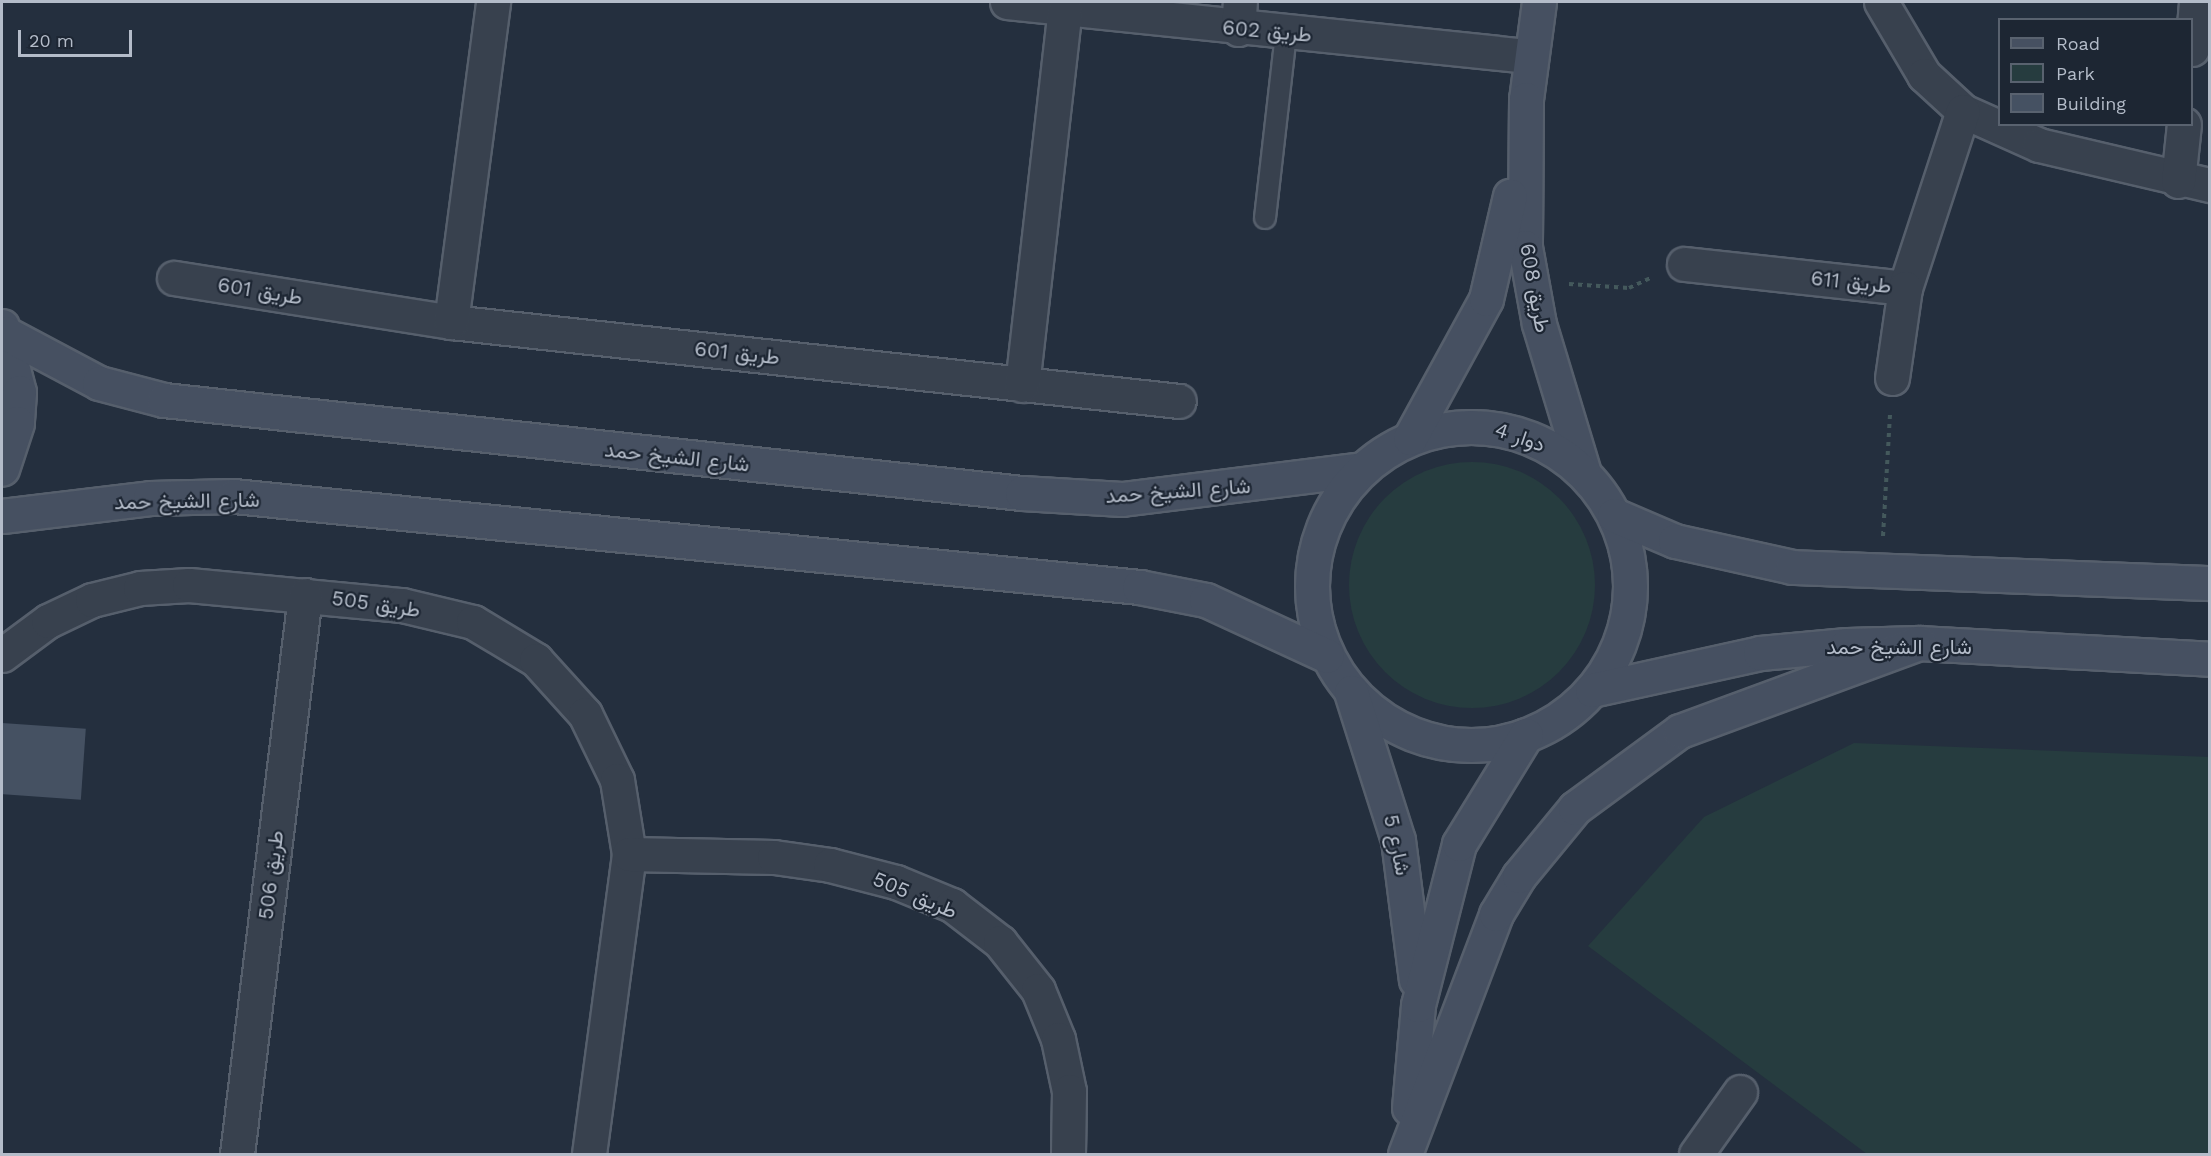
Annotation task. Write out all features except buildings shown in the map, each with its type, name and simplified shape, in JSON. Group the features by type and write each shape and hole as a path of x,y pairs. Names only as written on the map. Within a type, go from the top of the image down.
{"main road":[{"name":"طريق 608","path":"1539,2 1528,56 1525,247 1531,282 1582,470"},
{"name":"طريق 608","path":"1410,438 1486,300 1503,239 1526,99"},
{"path":"2,469 17,423 19,392 3,330"},
{"name":"شارع الشيخ حمد","path":"3,330 99,383 165,400 1022,493 1122,499 1362,469"},
{"name":"دوار 4","path":"1487,426 1537,440 1582,470 1614,515 1630,575 1629,605 1614,655 1592,690 1555,722 1526,735 1478,746 1421,738 1371,711 1350,690 1327,656 1312,600 1318,542 1328,516 1362,469 1410,438 1487,426"},
{"name":"شارع الشيخ حمد","path":"2,516 150,498 234,496 1139,587 1206,600 1327,656"},
{"path":"1614,515 1675,541 1792,567 2210,583"},
{"path":"1404,1155 1496,914 1519,876 1575,808 1680,731 1919,643"},
{"name":"شارع الشيخ حمد","path":"1592,690 1760,653 1919,643 2210,659"},
{"name":"شارع 5","path":"1350,690 1398,840 1418,1005"},
{"name":"شارع 5","path":"1404,1155 1418,1005 1459,844 1526,735"}],"street":[{"path":"452,322 493,2"},
{"name":"طريق 602","path":"1007,2 1065,10 1239,15 1286,33 1528,56"},
{"path":"1881,2 1924,75 1963,111 2039,145 2178,181 2210,185"},
{"path":"2193,37 2196,2"},
{"path":"1023,385 1065,10"},
{"name":"طريق 611","path":"1684,264 1905,288 1963,111"},
{"path":"2178,181 2184,126"},
{"name":"طريق 601","path":"174,278 452,322 1179,401"},
{"path":"1892,378 1905,288"},
{"name":"طريق 505","path":"2,655 48,621 92,600 140,588 189,585 402,605 473,622 536,660 585,714 617,780 629,854 589,1155"},
{"name":"طريق 506","path":"237,1155 305,595"},
{"name":"طريق 505","path":"629,854 774,857 830,865 896,882 952,905 1000,942 1038,990 1058,1039 1070,1091 1068,1155"},
{"path":"1696,1155 1740,1092"}],"lane":[{"path":"1265,218 1286,33"}],"path":[{"path":"1531,282 1629,288 1684,264"},
{"path":"1880,572 1892,378"}],"green space":[{"path":"1472,462 1496,465 1519,472 1540,483 1559,498 1574,517 1585,538 1592,561 1595,585 1592,609 1585,632 1574,653 1559,672 1540,687 1519,698 1496,705 1472,708 1448,705 1425,698 1404,687 1385,672 1370,653 1359,632 1352,609 1349,585 1352,561 1359,538 1370,517 1385,498 1404,483 1425,472 1448,465"},
{"path":"1854,743 2209,757 2209,1154 1867,1154 1588,946 1704,817"}]}
